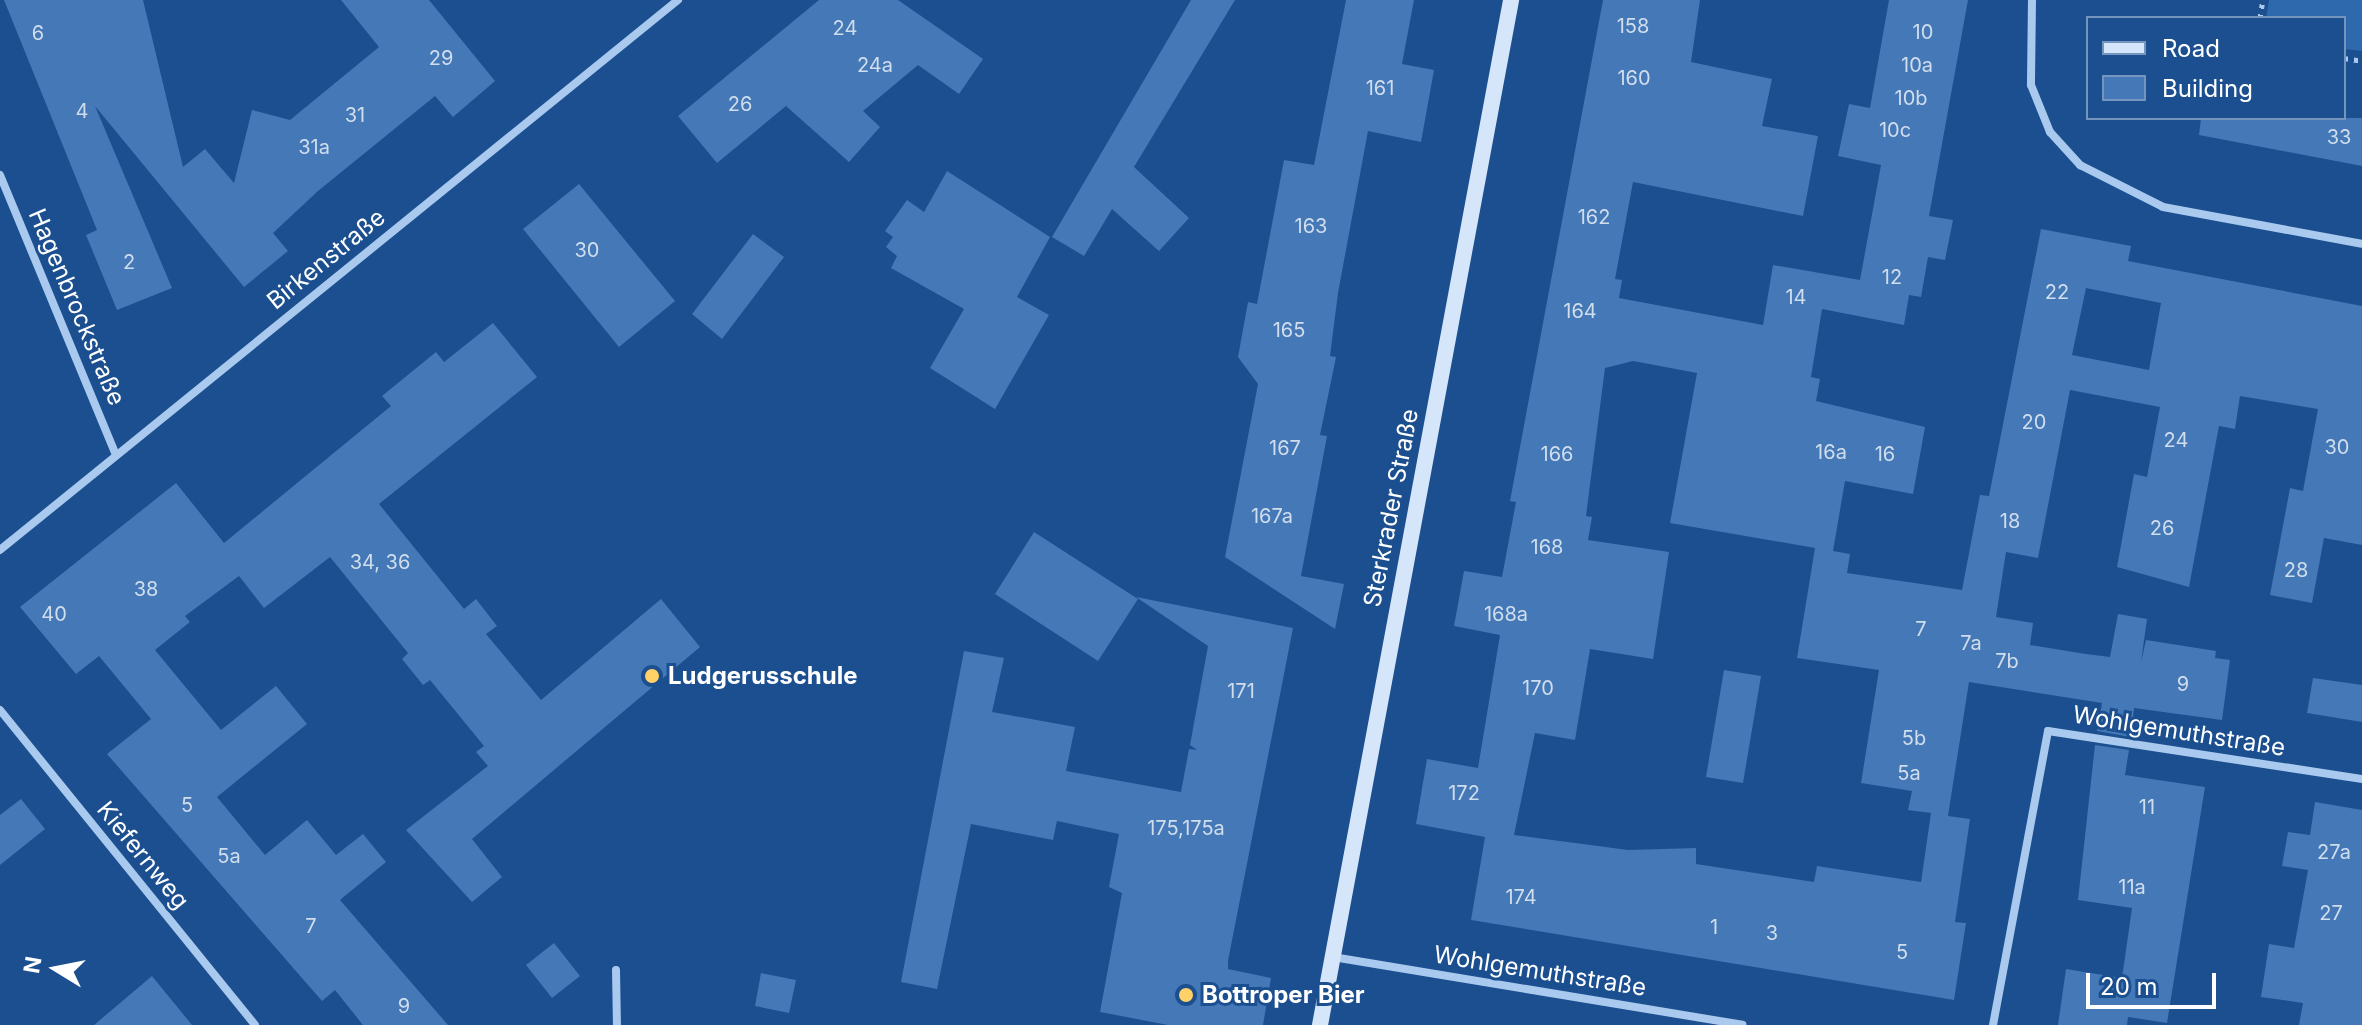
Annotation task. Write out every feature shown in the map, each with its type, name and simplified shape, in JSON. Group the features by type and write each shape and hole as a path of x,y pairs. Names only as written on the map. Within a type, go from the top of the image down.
{"main road":[{"name":"Sterkrader Straße","path":"1320,1025 1511,0"}],"street":[{"name":"Birkenstraße","path":"0,550 678,0"},
{"path":"2032,0 2031,85 2050,132 2080,165 2163,207 2362,244"},
{"name":"Hagenbrockstraße","path":"0,175 116,455"},
{"name":"Kiefernweg","path":"0,710 255,1025"},
{"name":"Wohlgemuthstraße","path":"1993,1025 2048,731 2362,779"},
{"name":"Wohlgemuthstraße","path":"1332,957 1742,1025"},
{"path":"616,970 617,1025"}],"shaded area":[{"path":"2269,0 2362,0 2362,51 2346,49 2346,16 2266,16"}],"building":[{"path":"4,0 143,0 183,167 205,149 234,183 252,110 290,120 379,47 341,0 429,0 495,81 453,117 435,96 318,191 273,233 288,251 244,287 95,106 172,288 117,310 86,235 97,230"},
{"path":"819,0 898,0 983,59 959,94 918,65 863,111 880,127 849,162 786,106 717,163 678,116"},
{"path":"1191,0 1235,0 1134,167 1189,218 1159,251 1112,209 1084,256 1052,237"},
{"path":"1346,0 1414,0 1402,64 1434,70 1421,142 1368,131 1338,293 1330,356 1336,357 1320,435 1327,436 1301,576 1344,584 1335,629 1225,557 1258,384 1238,357 1248,302 1257,304 1284,160 1314,165"},
{"path":"1603,0 1700,0 1691,62 1772,79 1762,126 1818,136 1803,216 1633,182 1615,279 1622,280 1619,298 1763,325 1773,265 1860,280 1881,165 1838,156 1849,104 1870,108 1889,0 1968,0 1929,216 1953,220 1945,260 1928,257 1921,297 1909,295 1904,325 1822,309 1811,377 1820,379 1816,401 1925,427 1913,494 1845,481 1833,551 1850,554 1847,573 1962,590 1980,495 1989,496 2041,229 2131,246 2128,261 2362,306 2362,545 2324,538 2312,603 2270,595 2290,488 2303,491 2318,409 2240,396 2235,429 2219,426 2189,587 2117,567 2134,474 2147,477 2160,407 2070,390 2038,558 2006,552 1996,617 2033,623 2030,645 2110,657 2118,614 2147,619 2141,662 2146,640 2216,651 2215,658 2230,660 2222,720 2134,708 2131,737 2097,731 2102,703 1969,682 1948,816 1970,819 1955,922 1966,923 1954,1000 1471,920 1485,837 1416,824 1427,759 1478,768 1500,635 1454,626 1464,571 1502,577 1516,502 1510,501","holes":["2086,288 2161,303 2149,370 2072,355","1633,361 1697,373 1670,523 1815,548 1797,658 1879,670 1861,783 1912,791 1908,810 1931,813 1921,882 1817,866 1814,882 1696,864 1696,848 1628,850 1514,835 1535,733 1575,740 1590,649 1653,659 1669,552 1588,540 1592,517 1586,516 1605,368"]},
{"path":"2362,118 2362,166 2199,135 2201,120"},
{"path":"947,171 1050,237 1017,297 1049,315 995,409 930,368 964,309 891,268 897,256 886,247 893,237 885,231 907,200 924,212"},
{"path":"579,184 675,301 619,347 523,229"},
{"path":"753,234 784,257 722,339 692,314"},
{"path":"493,323 537,377 379,504 464,609 476,599 497,626 486,634 541,700 661,599 700,647 472,839 502,877 472,902 406,830 488,766 476,752 484,746 430,680 423,685 402,659 408,653 330,557 264,608 239,576 185,616 190,622 155,650 221,730 276,686 307,724 217,797 265,855 307,820 336,855 363,834 386,862 340,900 448,1025 363,1025 335,990 322,1001 107,754 151,719 99,656 76,674 20,607 176,483 224,543 391,406 382,396 436,352 444,362"},
{"path":"1034,532 1138,599 1098,661 995,594"},
{"path":"1136,597 1293,628 1228,961 1228,969 1271,978 1263,1025 1168,1025 1100,1012 1122,893 1109,887 1119,834 1057,821 1053,840 971,824 937,989 901,982 964,651 1004,658 992,712 1075,727 1066,771 1181,792 1189,749 1197,750 1190,745 1208,646"},
{"path":"1724,670 1761,676 1743,783 1706,777"},
{"path":"2313,678 2362,685 2362,722 2307,713"},
{"path":"2095,745 2129,750 2125,775 2205,787 2167,1023 2128,1017 2127,1025 2058,1025 2066,969 2122,978 2132,908 2078,900"},
{"path":"21,799 45,829 0,865 0,815"},
{"path":"2315,802 2362,810 2362,1025 2299,1025 2303,1003 2261,997 2269,944 2294,948 2308,870 2282,866 2288,832 2310,835"},
{"path":"554,943 580,976 552,998 526,965"},
{"path":"761,973 796,980 789,1013 755,1006"},
{"path":"152,976 192,1025 94,1025"}],"place":[{"name":"Ludgerusschule","path":"652,676"},
{"name":"Bottroper Bier","path":"1186,995"}]}
